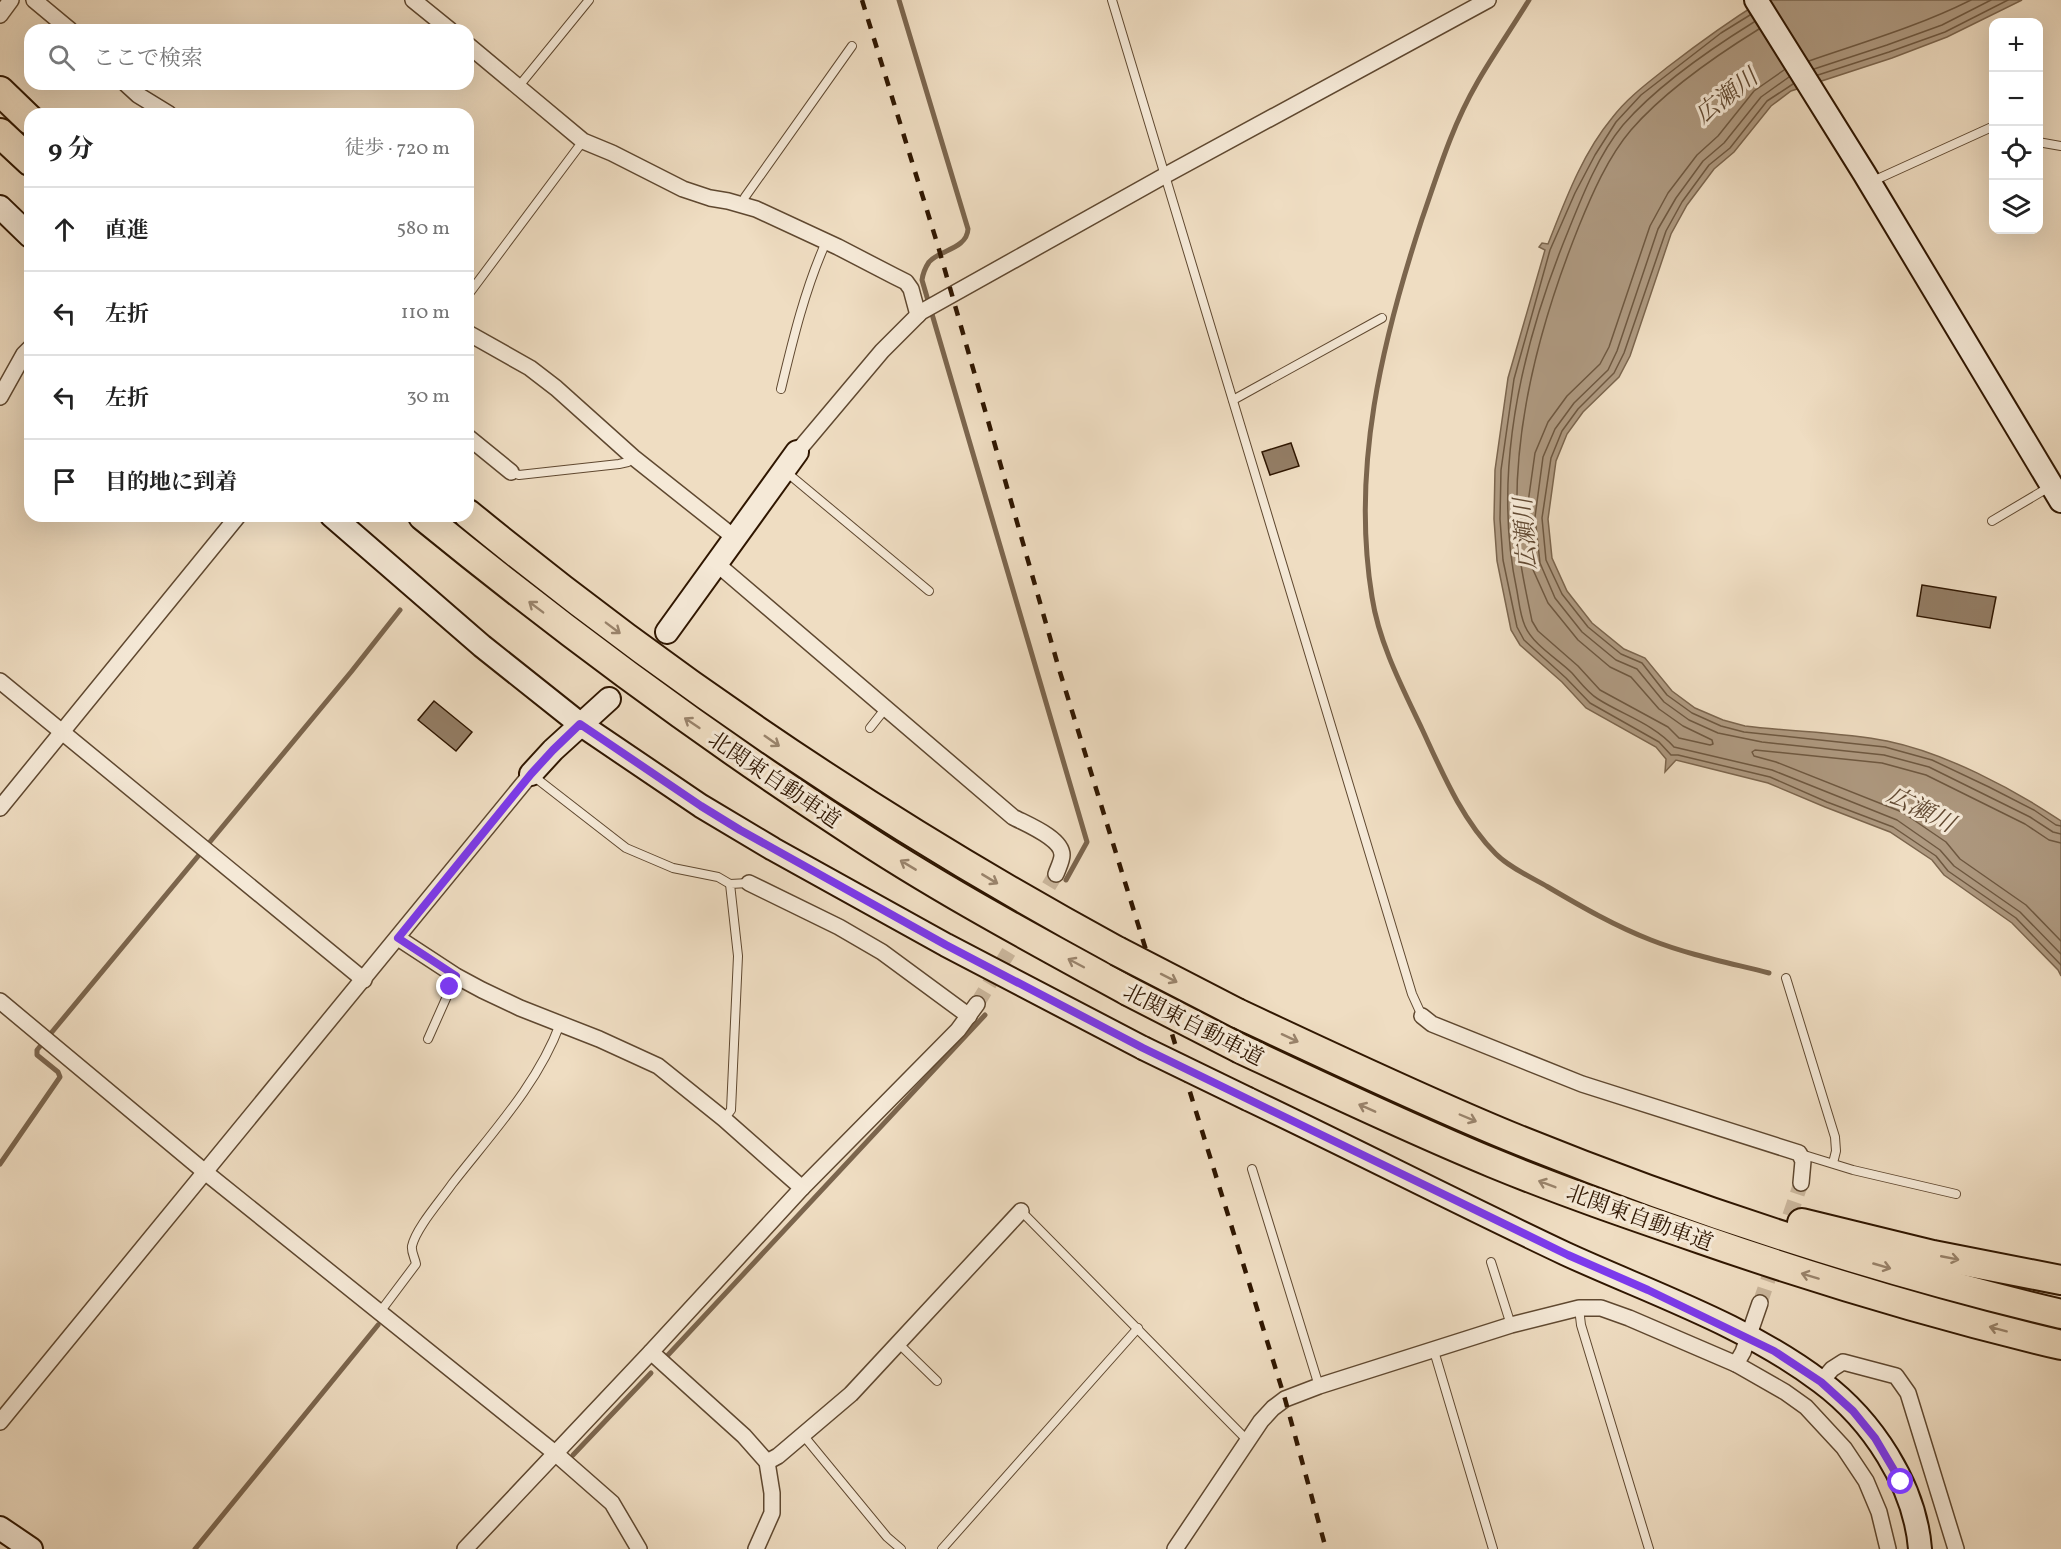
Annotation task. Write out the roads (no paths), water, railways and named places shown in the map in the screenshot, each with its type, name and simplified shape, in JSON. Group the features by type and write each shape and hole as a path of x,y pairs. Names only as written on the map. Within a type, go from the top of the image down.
{"highway":[{"path":"0,91 24,114"},
{"path":"0,133 24,155"},
{"name":"北関東自動車道","path":"474,519 626,638 798,760 1044,911 1237,1013 1367,1075 1510,1136 1636,1185 1807,1244 1923,1278 2055,1312"},
{"name":"北関東自動車道","path":"430,522 513,590 673,710 837,822 1021,932 1128,991 1241,1049 1354,1102 1494,1163 1622,1212 1796,1272 1916,1307 2058,1344"},
{"path":"1510,1136 1639,1172 1810,1225 1933,1255 2051,1278"}],"street":[{"path":"0,15 12,0"},
{"path":"34,0 63,24"},
{"path":"413,0 443,24"},
{"path":"667,632 790,461 882,351 918,315 1164,176 1488,0"},
{"path":"1756,0 2056,493"},
{"path":"474,50 583,141 683,189 756,209 906,282 911,289 918,315"},
{"path":"133,90 159,108"},
{"path":"0,207 24,230"},
{"path":"474,336 530,368 556,388 633,457 735,538"},
{"path":"0,397 24,354"},
{"path":"474,442 510,472"},
{"path":"0,808 233,522"},
{"path":"339,522 482,645 580,724 701,806 772,849 946,945 1143,1048 1568,1255 1648,1290 1774,1351 1821,1382 1853,1411 1884,1452 1901,1482 1911,1507 1920,1549"},
{"path":"717,564 1013,817 1053,839 1061,846 1062,857 1056,874"},
{"path":"0,681 364,980"},
{"path":"0,1422 531,774 580,724 609,699"},
{"path":"465,1549 802,1188 958,1030 973,1010 866,942 811,912 749,883"},
{"path":"398,938 456,976 520,1008 658,1066 724,1119 802,1188"},
{"path":"0,1001 205,1172 555,1453 612,1503 639,1549"},
{"path":"1422,1016 1432,1024 1582,1083 1799,1153 1803,1161 1801,1183"},
{"path":"767,1462 778,1456 851,1394 1022,1210"},
{"path":"1736,1364 1743,1352 1760,1303"},
{"path":"1175,1549 1261,1421 1285,1399 1511,1324 1592,1307 1612,1312 1736,1364 1806,1407 1844,1448 1866,1481 1879,1512 1888,1549"},
{"path":"651,1352 744,1436 767,1462 772,1493 772,1513 756,1549"},
{"path":"1821,1382 1832,1369 1843,1362 1896,1376 1900,1380 1908,1393 1956,1549"},
{"path":"0,1528 31,1549"}],"lane":[{"path":"519,86 590,0"},
{"path":"1112,0 1409,983 1422,1016"},
{"path":"742,205 745,197 852,46"},
{"path":"1866,178 1989,128"},
{"path":"474,287 583,141"},
{"path":"2043,143 2061,146"},
{"path":"781,389 797,322 826,242"},
{"path":"1233,400 1382,318"},
{"path":"510,472 519,475 619,464 628,462 633,457"},
{"path":"790,461 929,591"},
{"path":"1992,521 2056,493"},
{"path":"870,728 885,709"},
{"path":"531,774 626,848 673,868 718,877 730,884 749,883"},
{"path":"724,1119 731,1110 738,956 730,884"},
{"path":"428,1039 456,976"},
{"path":"1786,978 1834,1137 1836,1151 1833,1163"},
{"path":"380,1312 416,1264 412,1249 420,1230 519,1098 553,1043 560,1024"},
{"path":"1799,1153 1853,1170 1956,1194"},
{"path":"1252,1169 1319,1386"},
{"path":"1022,1210 1248,1441"},
{"path":"1491,1262 1511,1324"},
{"path":"1579,1308 1581,1325 1649,1549"},
{"path":"942,1549 1138,1328"},
{"path":"899,1344 937,1381"},
{"path":"1434,1351 1493,1549"},
{"path":"803,1435 887,1537 901,1549"}],"water":[{"name":"広瀬川","path":"1763,0 2022,0 1947,37 1892,58 1791,91 1771,106 1734,152 1714,169 1687,205 1671,234 1630,356 1619,377 1583,412 1567,434 1556,461 1548,519 1552,558 1567,591 1592,623 1624,649 1645,658 1672,691 1695,708 1723,720 1745,726 1887,741 1932,754 2000,784 2061,821 2061,976 2058,970 2012,923 1944,875 1932,860 1890,832 1768,783 1676,760 1665,772 1666,759 1656,747 1586,708 1562,682 1520,645 1511,630 1497,561 1494,519 1495,470 1508,378 1545,250 1539,247 1542,243 1548,244 1583,162 1601,132 1618,110 1681,57"}],"waterway":[{"path":"899,0 968,229 963,241 929,262 922,280 1087,842 1066,880"},
{"path":"1529,0 1483,73 1460,116 1422,219 1394,311 1374,405 1368,453 1365,501 1366,549 1375,614 1392,664 1445,778 1473,826 1496,854 1521,872 1638,935 1680,950 1769,973"},
{"path":"0,1164 60,1077 58,1072 37,1055 37,1050 400,610"},
{"path":"668,1355 985,1015"},
{"path":"195,1549 378,1325"},
{"path":"573,1455 651,1373"}],"tunnel":[{"path":"977,1004 1056,874"},
{"path":"1760,1303 1801,1183"}],"railway":[{"path":"862,0 938,246 1059,669 1285,1399 1326,1549"}]}
